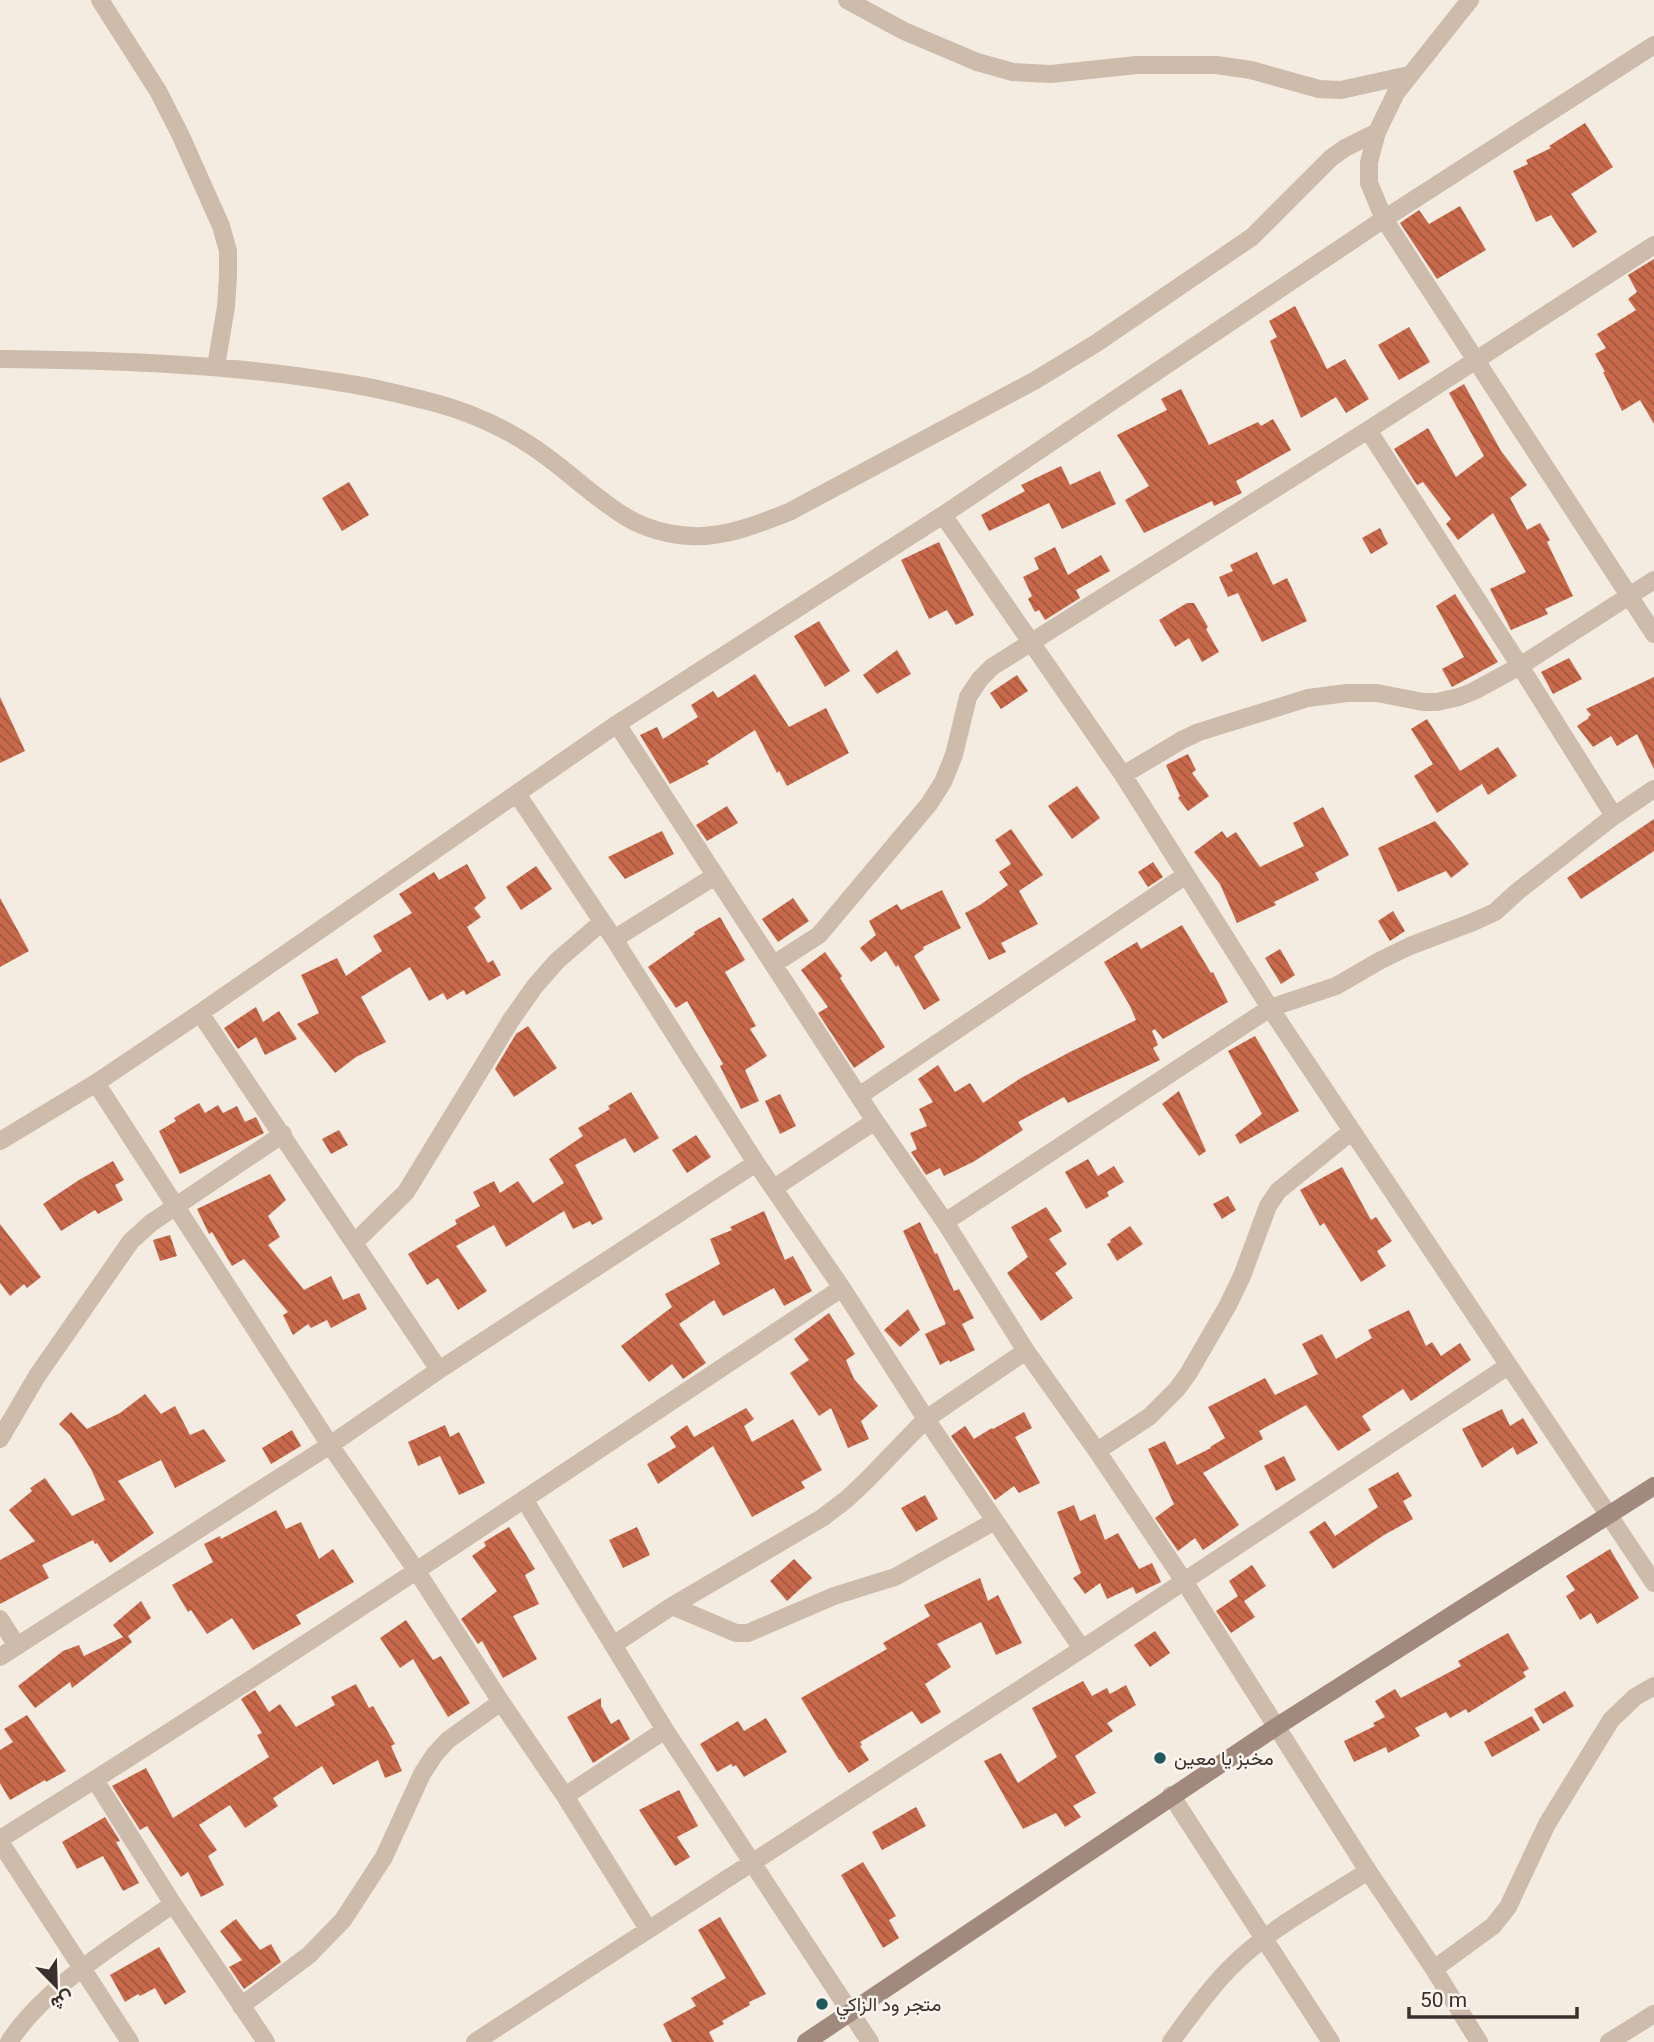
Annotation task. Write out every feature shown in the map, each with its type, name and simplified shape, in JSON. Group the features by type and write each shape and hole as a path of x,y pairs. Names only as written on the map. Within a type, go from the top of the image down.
{"street":[{"path":"100,0 158,90 221,226 228,251 228,275 226,307 216,366"},
{"path":"847,0 904,31 977,62 1013,72 1051,74 1137,65 1216,65 1251,70 1319,89 1340,90 1409,75"},
{"path":"1470,0 1396,93 1377,132 1369,162 1369,183 1384,219 1654,634"},
{"path":"0,1141 96,1083 200,1013 617,724 943,515 1384,219 1654,45"},
{"path":"0,359 216,366 345,383 435,403 490,423 531,446 568,471 628,519 660,530 713,536 747,528 789,512 1069,361 1252,237 1331,158 1377,132"},
{"path":"774,964 819,935 929,804 943,782 954,755 968,697 992,667 1368,430 1654,245"},
{"path":"1368,430 1614,816"},
{"path":"943,515 1123,775 1270,1008 1654,1583"},
{"path":"1123,775 1199,732 1308,698 1347,693 1377,693 1437,702 1474,691 1520,666 1654,580"},
{"path":"617,724 1026,1351 1184,1581 1479,2042"},
{"path":"944,1222 1270,1008 1336,986 1410,946 1495,912 1614,816 1654,789"},
{"path":"517,794 614,939 756,1163 842,1287 926,1419 1082,1649"},
{"path":"859,1097 1186,875"},
{"path":"614,939 715,876"},
{"path":"354,1243 406,1192 511,1020 536,986 557,961 602,922"},
{"path":"200,1013 439,1370"},
{"path":"96,1083 330,1444 565,1796 648,1929"},
{"path":"774,1188 875,1121"},
{"path":"1097,1451 1149,1417 1177,1389 1228,1305 1242,1276 1268,1206 1278,1191 1352,1131"},
{"path":"0,1439 37,1376 131,1241 152,1223 283,1134"},
{"path":"0,1657 330,1444 756,1163"},
{"path":"130,2042 0,1841 524,1499 842,1287"},
{"path":"613,1645 672,1606 822,1518 867,1480 926,1419 1026,1351"},
{"path":"475,2042 1082,1649 1508,1366"},
{"path":"806,2042 1276,1727 1654,1486"},
{"path":"524,1499 665,1730 870,2042"},
{"path":"672,1606 736,1633 748,1633 834,1595 895,1577 995,1521"},
{"path":"0,1619 17,1646"},
{"path":"1434,1969 1493,1926 1508,1907 1547,1824 1611,1720 1635,1697 1654,1686"},
{"path":"241,2006 309,1955 343,1920 384,1857 422,1774 435,1754 448,1740 501,1702"},
{"path":"565,1796 665,1730"},
{"path":"95,1780 265,2042"},
{"path":"1171,1796 1331,2042"},
{"path":"1171,2042 1229,1969 1265,1938 1368,1871"},
{"path":"9,2042 37,2007 83,1969 173,1904"},
{"path":"1609,2042 1654,2014"}],"building":[{"path":"1585,123 1613,167 1571,194 1597,232 1573,248 1551,215 1536,222 1513,171 1528,164 1526,160 1551,148 1549,146"},
{"path":"1460,206 1486,250 1437,279 1400,223 1419,210 1429,224"},
{"path":"1654,259 1654,424 1640,400 1622,411 1595,354 1606,348 1597,334 1636,310 1628,299 1637,292 1628,275"},
{"path":"1295,306 1327,369 1345,359 1369,399 1346,413 1336,397 1301,418 1270,341 1277,337 1269,321"},
{"path":"1409,327 1430,362 1399,380 1378,345"},
{"path":"1464,384 1501,451 1527,485 1510,498 1527,530 1540,523 1550,540 1547,542 1573,596 1545,609 1548,614 1511,630 1490,589 1526,572 1493,513 1458,540 1446,524 1451,519 1423,482 1417,485 1394,449 1428,428 1456,477 1484,456 1449,393"},
{"path":"1181,389 1209,445 1258,422 1261,426 1273,419 1291,450 1236,481 1242,493 1214,506 1212,501 1144,533 1125,500 1149,486 1117,435 1167,410 1161,399"},
{"path":"1061,466 1070,485 1100,471 1116,504 1062,529 1049,503 989,531 981,515 1025,491 1021,485"},
{"path":"349,482 369,515 342,531 322,498"},
{"path":"1380,528 1388,544 1371,554 1362,538"},
{"path":"939,542 974,615 956,625 947,610 929,619 901,560"},
{"path":"1055,547 1068,575 1101,555 1110,571 1076,590 1080,598 1045,620 1039,610 1035,612 1028,599 1032,596 1023,577 1039,569 1034,558"},
{"path":"1257,552 1273,585 1287,578 1307,621 1262,642 1238,593 1228,597 1219,577 1233,571 1230,565"},
{"path":"1455,594 1498,662 1452,687 1442,669 1464,657 1436,606"},
{"path":"1187,603 1194,603 1219,652 1202,662 1189,638 1175,647 1159,620"},
{"path":"819,621 850,671 825,687 794,636"},
{"path":"897,650 911,674 877,694 863,675"},
{"path":"1569,658 1582,679 1553,694 1541,672"},
{"path":"755,674 789,727 826,708 849,753 787,786 779,771 777,773 755,730 707,761 709,764 670,784 640,735 657,727 663,739 698,717 691,705 713,691 718,698"},
{"path":"1017,675 1028,691 1001,709 990,693"},
{"path":"1654,677 1654,769 1637,734 1617,746 1611,736 1593,747 1577,726 1591,715 1586,709"},
{"path":"0,697 25,751 0,763"},
{"path":"1427,719 1460,771 1498,747 1517,776 1488,795 1482,784 1437,813 1414,776 1433,764 1411,729"},
{"path":"1188,754 1196,770 1192,773 1209,796 1188,811 1178,798 1180,796 1166,765"},
{"path":"1077,786 1100,818 1072,839 1048,806"},
{"path":"727,806 738,823 707,841 696,825"},
{"path":"1323,807 1349,855 1315,873 1319,880 1274,902 1276,905 1237,923 1220,884 1194,852 1222,831 1227,838 1236,832 1260,867 1304,846 1293,823"},
{"path":"1654,819 1654,851 1581,899 1567,878"},
{"path":"1435,821 1469,864 1451,878 1446,871 1398,892 1378,848"},
{"path":"1011,829 1043,875 1019,891 1038,924 1001,943 1006,952 989,960 965,913 1008,885 999,872 1011,864 995,840"},
{"path":"662,831 674,854 625,879 608,857"},
{"path":"1153,862 1163,877 1148,887 1138,872"},
{"path":"467,864 486,898 474,908 481,917 467,927 488,963 493,960 501,975 466,995 464,990 447,1000 443,993 429,1001 410,967 361,997 386,1042 356,1057 335,1073 297,1024 319,1013 301,975 337,958 346,976 382,951 373,936 412,913 399,894 434,872 439,880"},
{"path":"536,866 552,889 521,910 506,887"},
{"path":"942,890 961,928 923,947 924,949 914,956 940,1000 924,1010 898,965 896,967 886,951 871,962 860,948 876,935 869,921 897,904 901,910"},
{"path":"0,898 29,951 0,967"},
{"path":"793,898 809,921 778,942 762,919"},
{"path":"1393,911 1405,931 1390,941 1378,921"},
{"path":"720,917 745,960 725,972 756,1026 750,1029 767,1056 745,1070 759,1101 741,1109 720,1066 723,1064 687,1001 676,1008 648,967 695,934 694,932"},
{"path":"1182,925 1211,973 1213,972 1228,1002 1163,1039 1155,1029 1152,1031 1158,1045 1153,1048 1160,1060 1068,1103 1064,1097 1018,1122 1023,1130 973,1162 944,1176 940,1168 926,1175 911,1152 917,1149 910,1133 927,1126 919,1109 933,1102 918,1079 938,1065 955,1092 970,1083 983,1103 1021,1078 1136,1020 1104,962 1137,942 1141,949"},
{"path":"1280,949 1295,975 1281,984 1265,958"},
{"path":"825,952 885,1047 854,1068 818,1013 828,1007 801,970"},
{"path":"256,1007 263,1022 279,1011 297,1039 265,1055 256,1037 238,1049 224,1028"},
{"path":"528,1026 557,1068 514,1097 495,1069 516,1034"},
{"path":"1255,1036 1299,1111 1240,1144 1235,1135 1262,1114 1228,1051"},
{"path":"1179,1091 1206,1151 1199,1156 1162,1104"},
{"path":"631,1092 659,1138 634,1153 625,1138 575,1165 603,1219 592,1225 590,1221 573,1229 564,1211 506,1247 494,1225 456,1246 487,1291 458,1310 438,1278 427,1285 408,1254 457,1224 455,1220 480,1206 473,1192 494,1181 500,1193 518,1181 533,1203 564,1183 549,1159 583,1136 578,1128 610,1109 608,1106"},
{"path":"780,1094 796,1126 780,1134 765,1101"},
{"path":"199,1103 205,1113 218,1105 223,1113 237,1106 245,1122 256,1117 264,1133 180,1174 159,1131"},
{"path":"339,1130 348,1145 331,1154 322,1139"},
{"path":"696,1135 711,1157 687,1173 672,1150"},
{"path":"1088,1159 1098,1176 1114,1166 1124,1182 1107,1192 1109,1196 1086,1209 1065,1172"},
{"path":"113,1161 124,1180 115,1185 123,1200 98,1214 95,1210 61,1231 43,1204"},
{"path":"1342,1167 1371,1220 1376,1217 1392,1241 1377,1251 1386,1266 1361,1282 1324,1223 1320,1226 1300,1190"},
{"path":"270,1174 286,1200 268,1216 280,1237 268,1245 304,1290 331,1276 343,1300 359,1293 367,1309 331,1328 327,1320 311,1328 308,1324 293,1335 283,1315 288,1312 244,1259 232,1266 212,1232 209,1234 197,1209"},
{"path":"1228,1196 1236,1210 1222,1219 1213,1204"},
{"path":"1046,1207 1062,1231 1049,1239 1067,1264 1055,1273 1073,1298 1041,1321 1007,1273 1028,1257 1011,1227"},
{"path":"764,1211 785,1260 793,1256 812,1291 784,1306 774,1288 723,1316 714,1300 679,1324 706,1363 683,1379 672,1364 649,1382 621,1346 672,1307 665,1294 720,1264 710,1239 732,1230 730,1227"},
{"path":"920,1222 954,1291 959,1289 974,1318 962,1324 975,1350 940,1365 925,1334 946,1324 903,1231"},
{"path":"0,1224 41,1277 27,1288 24,1284 10,1296 0,1283"},
{"path":"1130,1226 1143,1244 1117,1261 1107,1244"},
{"path":"170,1235 177,1256 160,1261 153,1240"},
{"path":"908,1309 920,1330 900,1347 884,1330"},
{"path":"1409,1310 1426,1346 1432,1342 1441,1356 1460,1343 1471,1360 1411,1401 1403,1389 1362,1416 1371,1430 1338,1451 1306,1405 1259,1431 1263,1439 1203,1473 1239,1525 1203,1550 1195,1538 1178,1551 1155,1518 1174,1504 1148,1449 1165,1441 1177,1465 1211,1448 1225,1438 1208,1407 1265,1378 1275,1395 1318,1374 1302,1344 1322,1334 1336,1359 1372,1338 1368,1330"},
{"path":"829,1313 855,1354 846,1360 854,1379 878,1406 861,1421 869,1439 848,1448 831,1408 819,1416 790,1373 809,1360 794,1339"},
{"path":"145,1394 161,1414 175,1406 190,1435 204,1429 226,1461 175,1488 161,1460 118,1481 154,1533 110,1563 93,1540 42,1565 49,1578 0,1604 0,1560 35,1541 9,1510 32,1491 30,1488 45,1478 72,1516 105,1500 91,1469 70,1435 59,1424 71,1412 87,1429 120,1413"},
{"path":"746,1408 754,1419 744,1426 752,1442 793,1419 822,1470 801,1482 805,1488 752,1517 713,1446 658,1484 647,1464 676,1447 670,1437 687,1425 694,1437"},
{"path":"1502,1409 1510,1426 1523,1418 1538,1443 1517,1455 1513,1447 1482,1468 1462,1429"},
{"path":"1024,1412 1032,1428 1015,1437 1040,1483 1019,1493 1014,1486 995,1500 951,1436 965,1426 974,1439"},
{"path":"445,1425 450,1437 459,1432 485,1483 459,1495 440,1456 418,1466 408,1442"},
{"path":"292,1430 301,1446 271,1464 262,1448"},
{"path":"1284,1456 1296,1480 1276,1491 1264,1466"},
{"path":"1398,1472 1412,1496 1403,1501 1413,1519 1333,1569 1309,1532 1325,1521 1335,1536 1378,1507 1368,1489"},
{"path":"925,1495 938,1519 916,1532 901,1508"},
{"path":"1074,1505 1080,1521 1095,1514 1105,1540 1118,1533 1139,1569 1152,1563 1161,1582 1136,1594 1133,1587 1107,1599 1100,1583 1085,1594 1073,1578 1081,1573 1057,1512"},
{"path":"276,1510 286,1529 301,1522 319,1559 333,1549 354,1582 296,1615 301,1624 253,1650 232,1618 207,1634 191,1610 188,1612 172,1585 213,1562 204,1544 220,1536 221,1539"},
{"path":"509,1527 535,1569 525,1575 539,1604 513,1616 537,1659 503,1678 482,1641 478,1644 461,1619 497,1591 472,1556 486,1546 484,1542"},
{"path":"637,1527 650,1555 623,1568 609,1540"},
{"path":"1610,1549 1639,1598 1597,1624 1591,1613 1580,1620 1566,1596 1575,1590 1566,1576"},
{"path":"794,1559 812,1578 787,1601 770,1581"},
{"path":"1252,1565 1266,1586 1244,1601 1255,1617 1231,1633 1216,1611 1238,1596 1229,1581"},
{"path":"980,1578 988,1601 998,1595 1022,1643 996,1655 981,1622 937,1644 951,1667 925,1684 941,1712 921,1724 912,1711 860,1742 869,1760 849,1773 801,1698 887,1649 883,1643 930,1616 924,1605"},
{"path":"141,1601 151,1618 128,1636 132,1642 72,1688 70,1682 35,1708 18,1686 63,1651 79,1645 84,1656 123,1637 113,1625"},
{"path":"406,1620 433,1660 441,1656 470,1703 448,1717 413,1659 400,1668 380,1638"},
{"path":"1155,1631 1170,1653 1150,1667 1134,1645"},
{"path":"1508,1633 1529,1669 1523,1672 1526,1677 1468,1713 1466,1709 1450,1718 1446,1712 1415,1728 1420,1736 1388,1753 1386,1747 1354,1762 1344,1741 1375,1726 1373,1723 1385,1717 1375,1701 1395,1689 1401,1698 1461,1666 1458,1661"},
{"path":"1083,1681 1092,1696 1107,1688 1110,1694 1126,1685 1136,1705 1107,1723 1113,1731 1075,1756 1096,1793 1073,1806 1081,1817 1065,1827 1056,1813 1023,1829 984,1761 1001,1753 1018,1783 1057,1757 1032,1708"},
{"path":"356,1684 369,1708 373,1706 395,1744 391,1746 402,1771 385,1778 378,1760 333,1785 322,1766 273,1798 278,1806 245,1828 230,1805 199,1825 217,1850 208,1856 224,1885 201,1897 188,1872 181,1877 147,1826 140,1830 112,1786 146,1768 173,1818 269,1757 257,1735 262,1733 241,1699 255,1690 269,1712 280,1704 296,1727 335,1705 331,1697"},
{"path":"1565,1691 1574,1706 1543,1724 1534,1709"},
{"path":"601,1698 601,1706 611,1724 619,1719 630,1739 593,1763 567,1717"},
{"path":"27,1715 66,1771 10,1800 0,1783 0,1750 13,1742 4,1729"},
{"path":"1532,1716 1540,1730 1492,1757 1484,1742"},
{"path":"766,1718 787,1752 744,1777 736,1765 733,1767 731,1764 717,1772 700,1744 738,1721 744,1731"},
{"path":"679,1790 698,1826 677,1837 690,1857 675,1866 639,1810"},
{"path":"916,1807 926,1826 882,1850 872,1832"},
{"path":"105,1817 120,1841 116,1842 139,1883 123,1891 103,1856 77,1869 62,1842"},
{"path":"863,1862 896,1916 889,1920 899,1938 883,1948 841,1875"},
{"path":"720,1917 766,1994 749,2002 750,2005 709,2032 714,2042 672,2042 663,2024 696,2006 691,1998 726,1978 698,1930"},
{"path":"236,1919 260,1950 271,1944 281,1962 244,1989 229,1967 242,1960 220,1931"},
{"path":"159,1947 186,1992 165,2005 155,1988 125,2002 110,1975"}],"place":[{"name":"مخبز يا معين","path":"1160,1758"},
{"name":"متجر ود الزاكي","path":"822,2004"}]}
